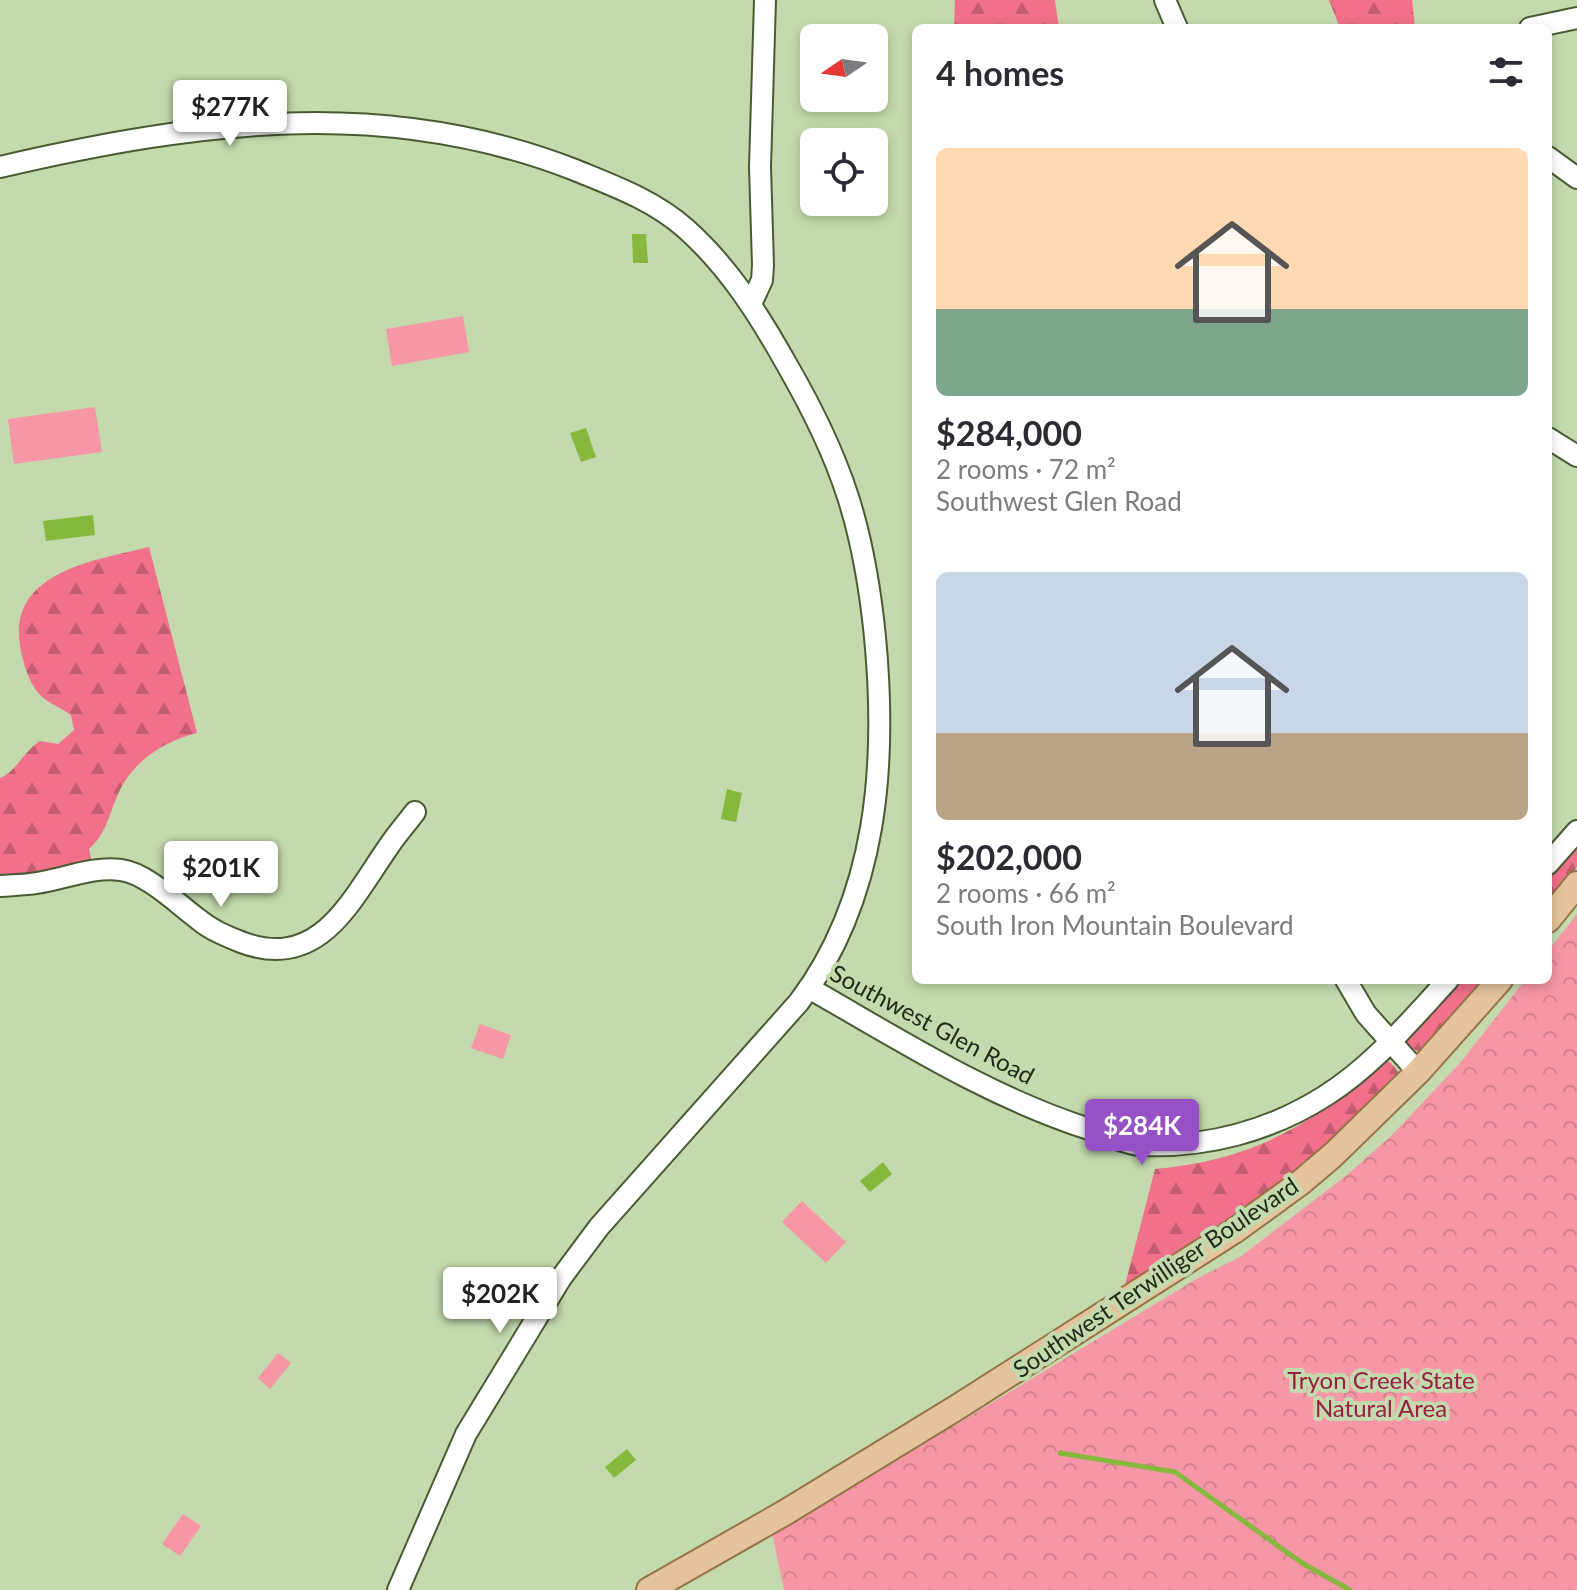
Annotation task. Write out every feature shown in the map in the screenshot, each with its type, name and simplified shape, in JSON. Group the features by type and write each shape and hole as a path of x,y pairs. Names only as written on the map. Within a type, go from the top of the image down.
{"main road":[{"path":"1552,915 1577,884"},
{"name":"Southwest Terwilliger Boulevard","path":"649,1590 769,1521 1085,1328 1234,1231 1333,1155 1418,1072 1496,984"}],"street":[{"path":"751,304 763,274 760,167 765,0"},
{"path":"1165,0 1175,24"},
{"path":"1549,24 1577,18"},
{"path":"0,167 121,143 259,123 383,125 463,137 541,158 652,204 697,239 726,270 751,304 814,412 841,470 866,563 880,685 880,766 854,900 837,942 809,988 587,1241 466,1434 398,1590"},
{"path":"1552,160 1577,178"},
{"path":"1552,440 1577,456"},
{"path":"0,886 36,883 102,869 123,870 140,876 207,926 226,936 257,948 291,948 309,943 330,927 349,906 415,812"},
{"path":"1552,859 1577,831"},
{"path":"1348,984 1366,1014 1418,1072"},
{"name":"Southwest Glen Road","path":"809,988 985,1088 1052,1117 1138,1145 1200,1144 1283,1120 1327,1095 1374,1058 1444,984"}],"green space":[{"path":"955,0 1055,0 1058,24 954,24"},
{"path":"1329,0 1412,0 1415,24 1338,24"},
{"path":"463,316 469,352 392,366 386,329"},
{"path":"95,407 102,452 14,464 8,419"},
{"path":"149,547 197,733 159,749 129,775 102,832 89,849 92,863 52,872 0,878 0,778 40,741 58,744 74,730 71,715 40,694 28,674 19,641 25,605 40,586 65,571"},
{"path":"1577,840 1577,867 1552,898 1552,868"},
{"name":"Tryon Creek State Natural Area","path":"1577,914 1577,1590 784,1590 772,1533 1198,1278 1240,1257 1347,1175 1392,1135 1461,1062 1522,984 1552,984 1552,946"},
{"path":"1452,984 1482,984 1422,1052 1401,1039"},
{"path":"480,1024 511,1035 503,1059 471,1048"},
{"path":"1386,1059 1398,1073 1398,1085 1271,1193 1123,1293 1155,1169 1223,1157 1281,1135 1333,1102"},
{"path":"802,1201 846,1242 826,1263 782,1222"},
{"path":"278,1353 291,1363 270,1389 258,1378"},
{"path":"183,1514 201,1526 180,1556 162,1544"}],"shaded area":[{"path":"632,234 646,234 648,263 633,263"},
{"path":"586,428 596,457 581,462 570,433"},
{"path":"93,515 95,535 46,541 43,521"},
{"path":"727,789 742,793 736,822 721,819"},
{"path":"883,1162 892,1174 870,1192 860,1181"},
{"path":"627,1449 636,1460 614,1478 605,1467"}],"waterway":[{"path":"1060,1453 1175,1472 1302,1563 1350,1590"}]}
